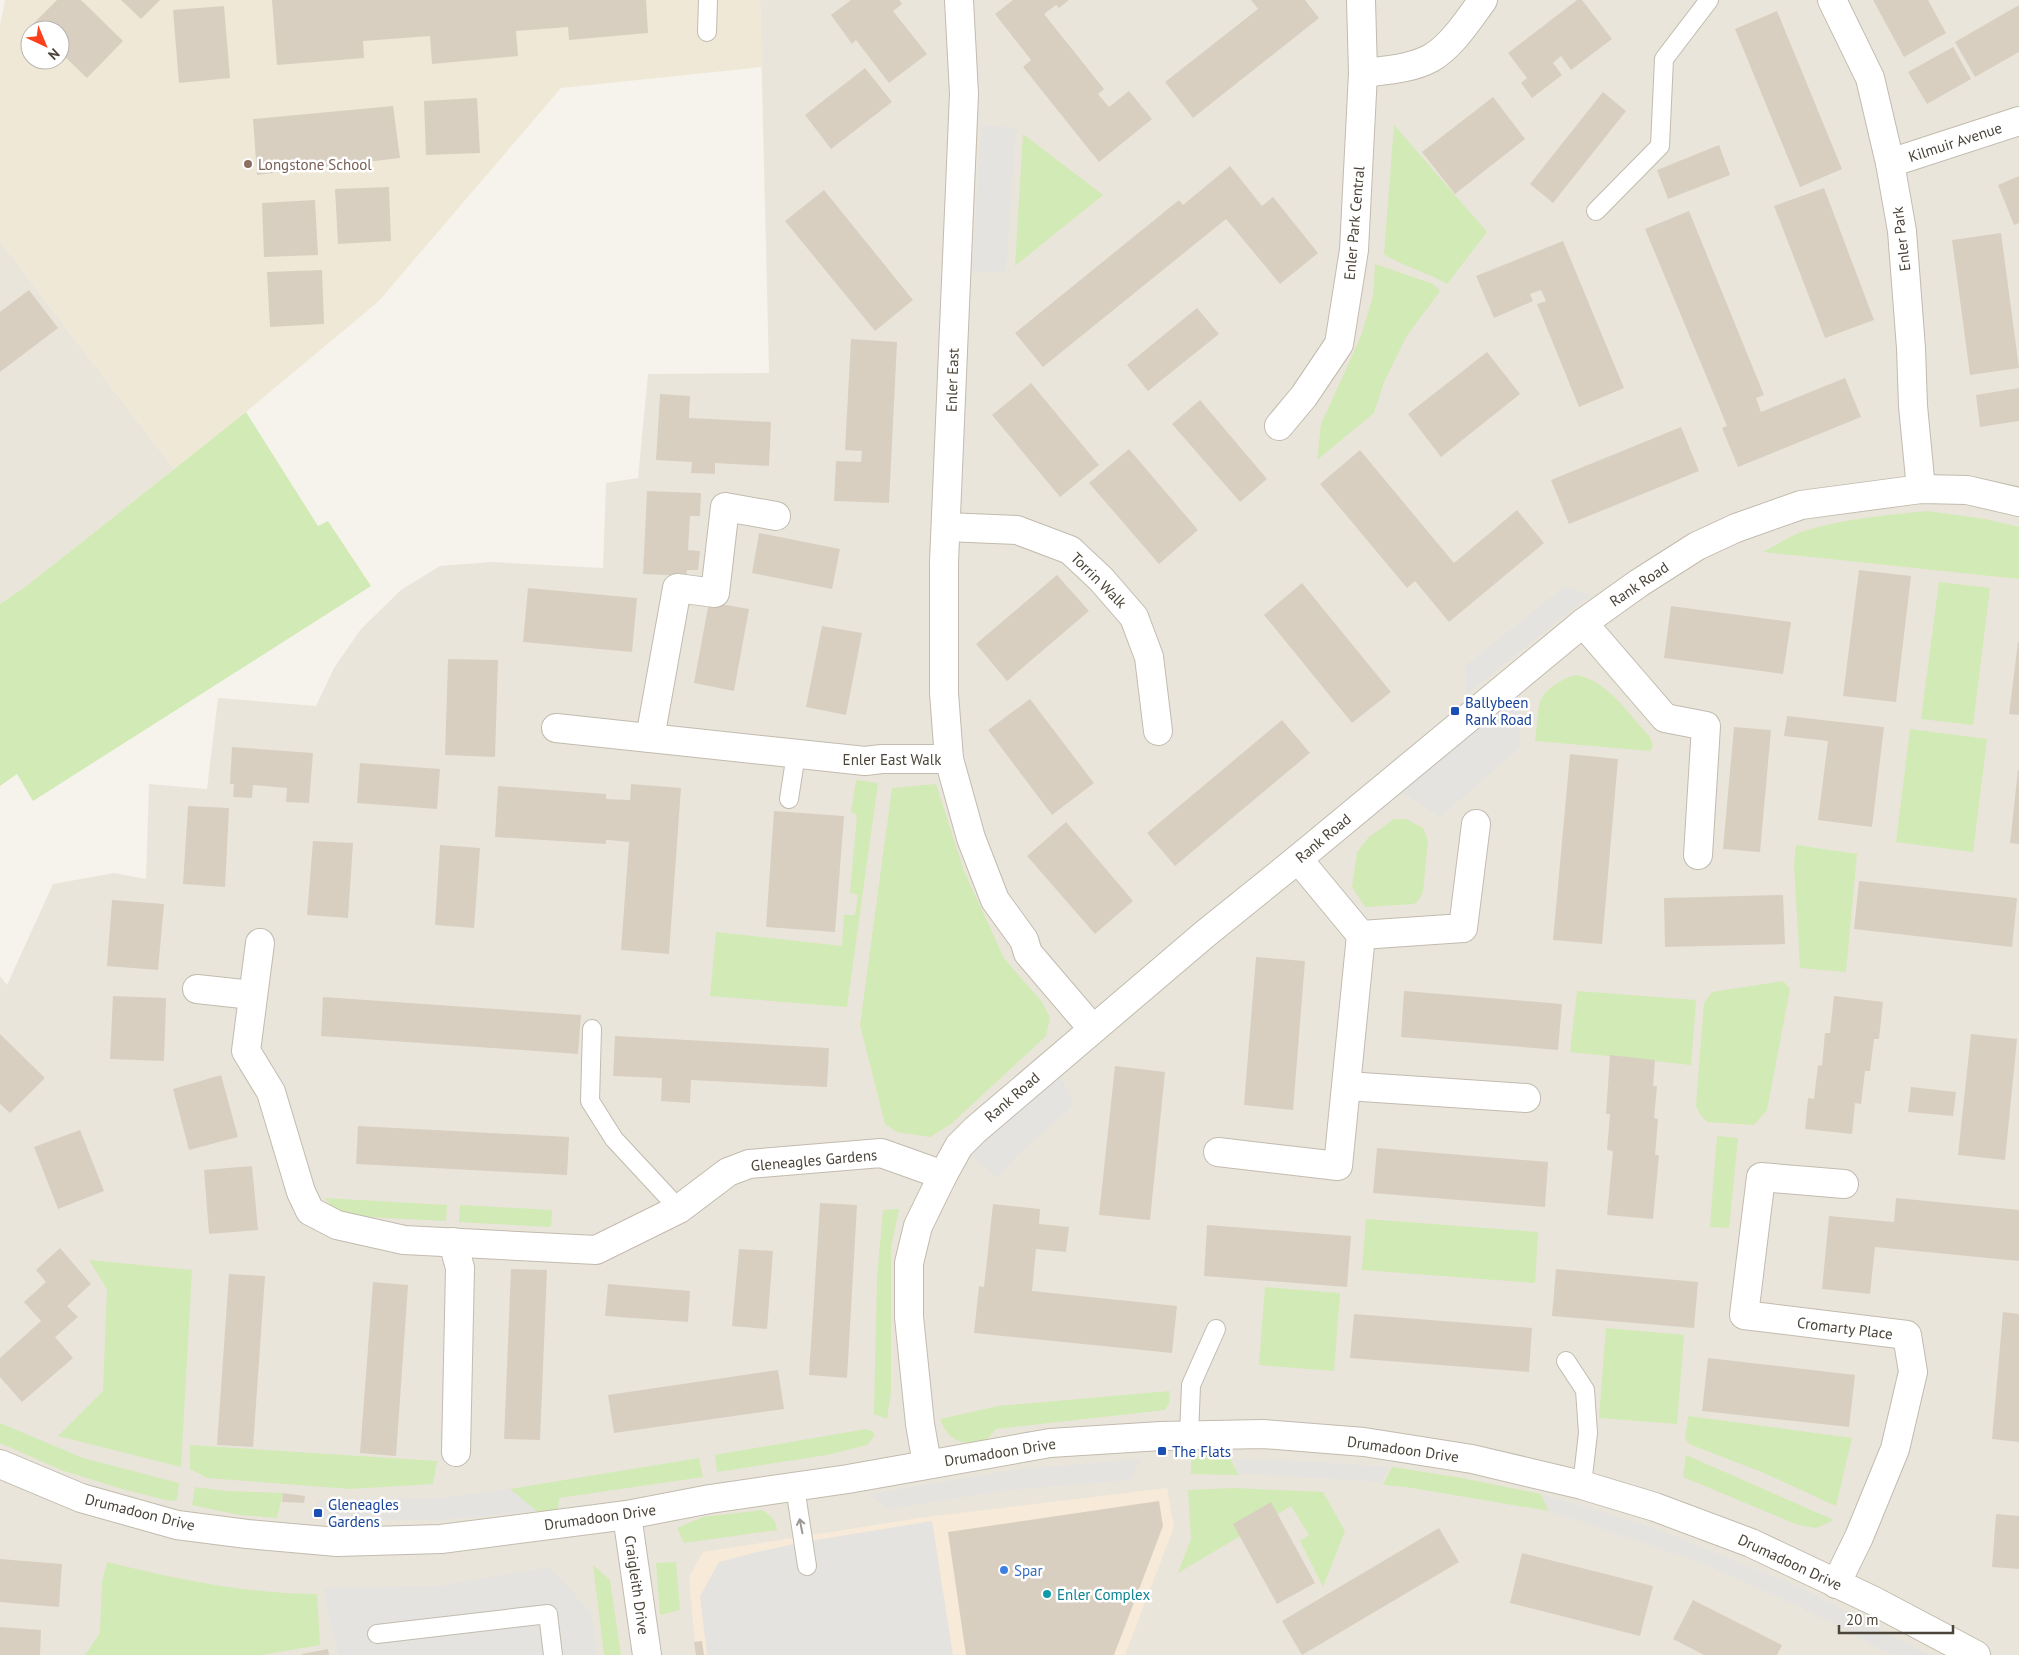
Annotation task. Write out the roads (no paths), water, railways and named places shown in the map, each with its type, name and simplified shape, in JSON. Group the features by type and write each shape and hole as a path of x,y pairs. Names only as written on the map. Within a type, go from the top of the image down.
{"street":[{"name":"Enler East","path":"949,759 944,693 943,615 964,94 959,0"},
{"name":"Enler Park Central","path":"1279,426 1304,396 1339,344 1354,250 1363,73 1361,0"},
{"path":"1363,73 1400,68 1431,58 1454,37 1483,0"},
{"name":"Enler Park","path":"1832,0 1870,78 1890,163 1902,231 1911,348 1913,406 1921,489"},
{"name":"Kilmuir Avenue","path":"1890,163 2019,121"},
{"name":"Rank Road","path":"927,1464 917,1404 908,1318 909,1263 918,1226 943,1175 958,1146 975,1130 1092,1028 1583,623 1639,582 1697,546 1736,528 1801,505 1921,489 1967,490 2019,502"},
{"path":"650,738 677,588 715,593 725,507 776,516"},
{"name":"Torrin Walk","path":"946,527 1017,530 1070,550 1101,579 1134,617 1149,657 1158,731"},
{"path":"1583,623 1665,718 1706,726 1698,855"},
{"name":"Enler East Walk","path":"556,728 865,761 882,759 949,759 971,838 995,900 1024,940 1028,953 1092,1028"},
{"path":"1361,935 1463,928 1476,824"},
{"path":"1218,1152 1338,1166 1361,935 1298,860"},
{"name":"Gleneagles Gardens","path":"260,943 246,1051 271,1092 301,1192 310,1211 337,1225 404,1240 596,1250 679,1209 728,1172 749,1164 881,1153 943,1175"},
{"path":"197,989 252,995"},
{"path":"1347,1086 1526,1098"},
{"name":"Cromarty Place","path":"1836,1584 1859,1537 1895,1449 1913,1372 1907,1335 1744,1315 1761,1177 1844,1184"},
{"path":"453,1242 460,1268 456,1452"},
{"name":"Drumadoon Drive","path":"0,1464 80,1498 177,1525 247,1534 337,1542 441,1539 627,1515 710,1499 795,1487 1050,1443 1262,1434 1364,1442 1472,1459 1582,1485 1661,1509 1751,1543 1872,1600 1976,1655"},
{"name":"Craigleith Drive","path":"627,1515 647,1655"}],"lane":[{"path":"707,32 708,0"},
{"path":"1596,211 1660,146 1664,59 1709,0"},
{"path":"789,799 796,754"},
{"path":"592,1029 590,1101 614,1139 679,1209"},
{"path":"1190,1436 1192,1385 1216,1329"},
{"path":"1566,1361 1585,1390 1588,1433 1582,1485"},
{"path":"795,1487 807,1566"},
{"path":"376,1634 548,1614 553,1655"}],"place":[{"name":"Longstone School","path":"248,164"},
{"name":"Ballybeen Rank Road","path":"1455,711"},
{"name":"The Flats","path":"1162,1451"},
{"name":"Gleneagles Gardens","path":"318,1513"},
{"name":"Spar","path":"1004,1570"},
{"name":"Enler Complex","path":"1047,1594"}]}
